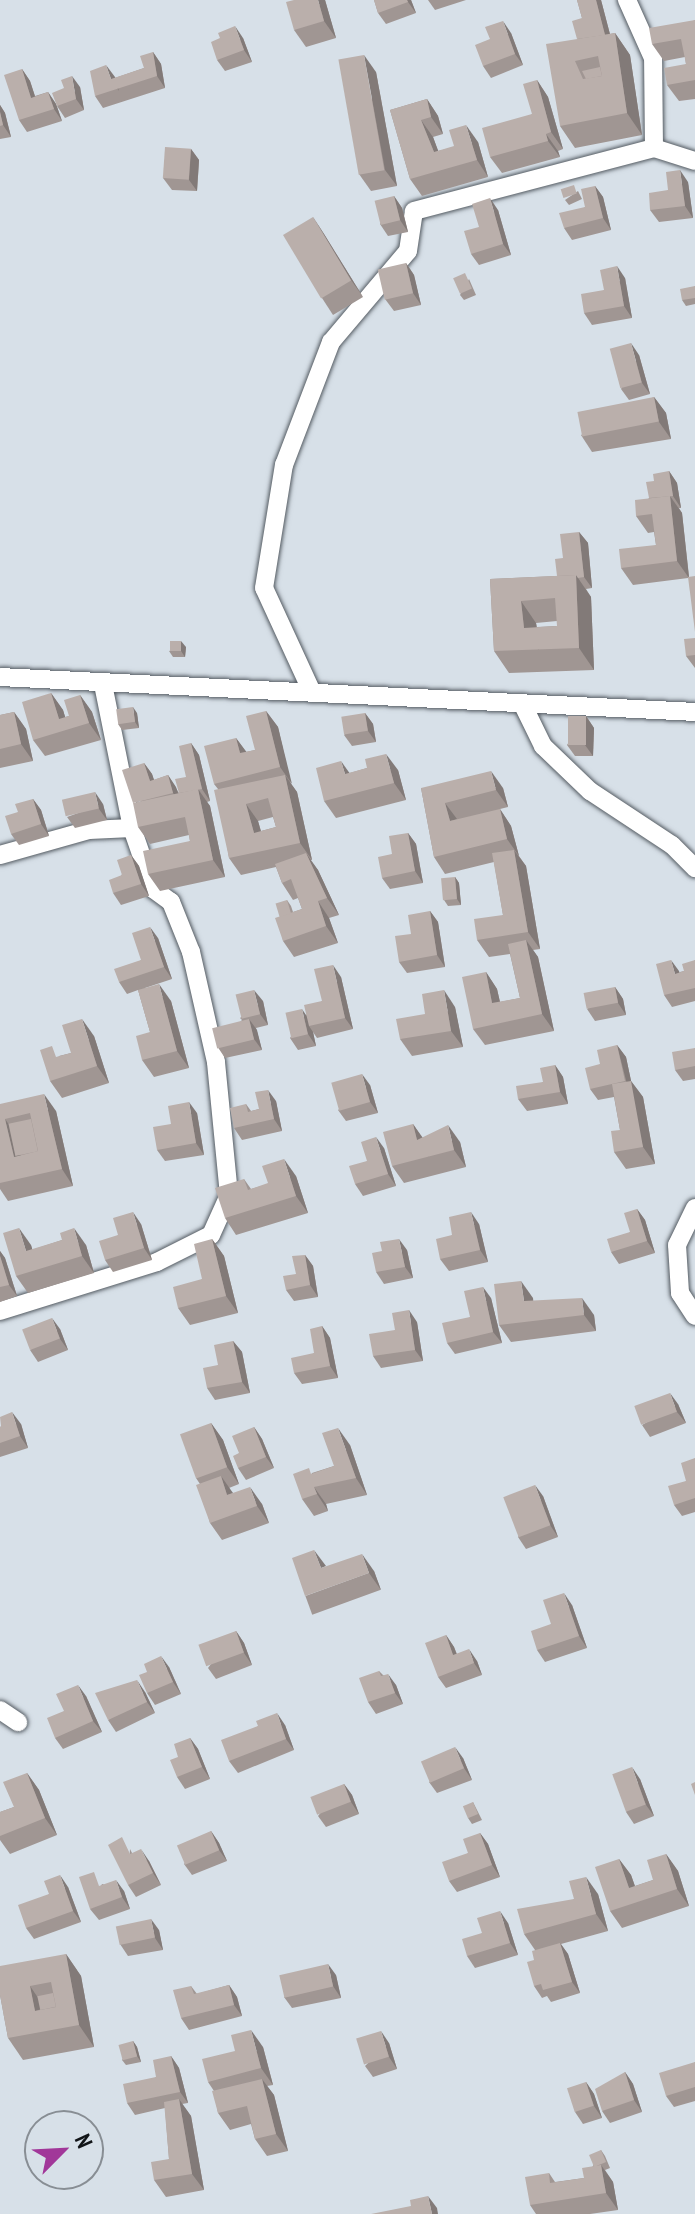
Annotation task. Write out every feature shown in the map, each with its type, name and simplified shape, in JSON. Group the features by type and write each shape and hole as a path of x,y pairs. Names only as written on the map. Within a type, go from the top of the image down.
{"street":[{"path":"627,0 653,58 654,148"},
{"path":"311,690 264,588 284,465 331,342 408,251 414,211 654,148 695,161"},
{"path":"0,677 103,684 311,690 695,712"},
{"path":"0,1311 99,1283 211,1235 229,1195 216,1062 191,952 171,902 153,889 132,828 103,684"},
{"path":"522,703 543,746 581,782 695,868"},
{"path":"0,855 89,830 132,828"},
{"path":"695,1208 677,1245 680,1293 695,1316"},
{"path":"0,1710 18,1722"}],"building":[{"path":"318,0 324,21 294,30 286,2"},
{"path":"374,0 407,0 408,2 378,13"},
{"path":"577,0 596,0 605,35 577,39 572,21 582,18"},
{"path":"695,20 695,80 667,85 664,68 686,64 681,39 652,44 649,28"},
{"path":"503,21 515,54 483,66 475,45 490,39 485,27"},
{"path":"235,26 244,50 217,60 211,42 220,38 218,33"},
{"path":"615,33 627,113 560,126 546,44","holes":["598,56 602,76 583,79 575,61"]},
{"path":"153,52 157,76 95,96 90,71 106,65 111,79 144,68 140,56"},
{"path":"364,55 384,170 359,175 338,60"},
{"path":"600,67 602,76 586,79 582,71"},
{"path":"22,69 31,98 48,92 54,109 19,120 4,75"},
{"path":"72,76 76,99 57,106 52,93 64,88 61,80"},
{"path":"537,80 551,132 546,134 548,141 490,157 482,128 532,114 523,84"},
{"path":"427,99 431,117 421,120 434,152 454,146 449,130 466,125 477,160 410,179 390,110"},
{"path":"165,147 191,149 189,180 163,178"},
{"path":"680,170 685,206 650,210 649,193 668,190 666,172"},
{"path":"574,185 577,194 563,198 561,189"},
{"path":"595,186 603,218 564,228 559,213 585,207 581,189"},
{"path":"394,196 400,220 381,225 375,201"},
{"path":"490,198 503,244 471,254 464,231 479,227 472,204"},
{"path":"313,217 351,280 321,298 283,235"},
{"path":"406,263 413,293 385,300 378,270"},
{"path":"617,266 624,306 584,313 581,294 604,290 600,270"},
{"path":"465,273 472,289 460,294 453,278"},
{"path":"695,286 695,298 682,300 680,289"},
{"path":"631,343 642,383 620,388 610,349"},
{"path":"654,397 659,422 582,436 577,412"},
{"path":"669,471 673,496 649,498 646,482 654,481 653,474"},
{"path":"670,496 677,561 621,568 619,549 656,545 652,514 636,516 635,500"},
{"path":"579,532 584,577 557,576 555,559 563,558 560,534"},
{"path":"576,575 579,648 494,651 490,579","holes":["555,598 557,626 524,628 521,601"]},
{"path":"695,576 695,632 688,577"},
{"path":"695,638 695,655 686,656 684,639"},
{"path":"170,641 181,641 181,651 170,651"},
{"path":"51,693 59,719 69,716 64,700 80,695 89,723 33,740 22,702"},
{"path":"133,707 135,722 118,724 116,709"},
{"path":"266,711 280,767 214,784 204,746 236,738 240,753 255,750 246,716"},
{"path":"14,712 21,744 0,749 0,715"},
{"path":"365,713 368,731 344,735 341,717"},
{"path":"568,716 586,716 586,745 568,745"},
{"path":"191,743 202,789 179,793 175,779 186,777 179,746"},
{"path":"386,754 394,783 324,801 316,768 341,761 345,774 367,768 365,759"},
{"path":"144,763 150,781 168,775 173,793 133,803 122,770"},
{"path":"491,771 496,790 445,803 450,821 500,809 507,839 434,857 421,788"},
{"path":"285,775 300,843 229,858 214,790","holes":["268,798 276,827 254,833 246,804"]},
{"path":"198,789 213,860 148,874 143,851 190,841 185,817 138,827 133,803"},
{"path":"95,792 99,809 66,816 62,800"},
{"path":"33,799 41,824 11,834 5,816 18,812 15,804"},
{"path":"408,833 415,871 382,878 378,857 392,854 389,836"},
{"path":"514,850 528,932 477,940 474,919 503,915 492,853"},
{"path":"306,853 327,898 318,901 326,926 283,941 275,918 302,909 291,879 282,883 275,864"},
{"path":"131,855 141,884 113,893 109,880 122,875 117,860"},
{"path":"455,877 457,899 443,900 441,878"},
{"path":"287,900 291,913 280,917 276,904"},
{"path":"430,911 437,955 399,962 395,936 411,934 408,915"},
{"path":"150,927 164,967 119,982 114,969 141,960 132,933"},
{"path":"526,940 542,1014 473,1029 462,977 486,972 492,1003 520,998 508,944"},
{"path":"671,960 675,974 684,971 682,964 695,960 695,988 664,995 656,964"},
{"path":"333,965 345,1018 309,1026 304,1005 322,1001 314,969"},
{"path":"159,984 177,1051 142,1060 136,1036 150,1032 138,990"},
{"path":"615,987 618,1003 587,1009 584,993"},
{"path":"254,990 260,1014 242,1019 236,995"},
{"path":"444,990 451,1031 400,1039 396,1019 425,1014 422,994"},
{"path":"302,1009 308,1034 291,1038 285,1013"},
{"path":"82,1019 97,1066 50,1081 40,1050 52,1046 56,1057 71,1053 62,1025"},
{"path":"249,1019 254,1039 217,1049 212,1028"},
{"path":"617,1045 625,1081 590,1089 585,1068 600,1064 597,1050"},
{"path":"695,1048 695,1066 675,1070 672,1052"},
{"path":"555,1065 560,1092 518,1099 516,1086 543,1082 540,1068"},
{"path":"362,1074 370,1102 339,1111 331,1083"},
{"path":"631,1081 643,1147 614,1152 611,1131 620,1130 612,1084"},
{"path":"268,1090 274,1119 234,1128 230,1108 246,1104 248,1112 259,1109 255,1092"},
{"path":"44,1094 62,1169 0,1183 0,1104","holes":["30,1113 38,1151 14,1157 5,1119"]},
{"path":"189,1102 196,1143 157,1150 153,1127 171,1124 168,1106"},
{"path":"31,1119 38,1151 15,1156 9,1124"},
{"path":"413,1124 417,1140 448,1125 454,1150 392,1166 383,1132"},
{"path":"376,1137 388,1174 355,1184 349,1166 367,1161 361,1142"},
{"path":"284,1159 296,1196 225,1218 215,1188 244,1179 248,1190 268,1183 262,1166"},
{"path":"637,1209 647,1241 611,1252 607,1239 630,1232 624,1213"},
{"path":"133,1212 144,1248 105,1260 99,1241 118,1235 113,1218"},
{"path":"471,1212 480,1250 440,1259 436,1239 452,1235 449,1217"},
{"path":"19,1228 26,1251 62,1240 60,1233 74,1228 82,1256 16,1276 3,1233"},
{"path":"212,1239 226,1296 178,1308 173,1287 202,1279 194,1244"},
{"path":"399,1239 405,1267 376,1272 372,1253 382,1251 380,1242"},
{"path":"305,1255 310,1285 286,1290 283,1276 296,1274 292,1256"},
{"path":"0,1256 9,1285 0,1287"},
{"path":"521,1281 524,1301 582,1298 584,1315 499,1325 494,1284"},
{"path":"483,1287 493,1332 447,1343 442,1323 470,1317 464,1291"},
{"path":"409,1310 415,1350 373,1356 369,1334 395,1330 392,1313"},
{"path":"52,1318 60,1339 30,1350 22,1329"},
{"path":"322,1326 330,1366 294,1373 291,1358 314,1353 310,1329"},
{"path":"233,1341 242,1382 207,1388 203,1368 218,1365 214,1345"},
{"path":"670,1393 677,1412 641,1425 634,1406"},
{"path":"12,1412 20,1436 0,1443 0,1417"},
{"path":"211,1423 227,1467 196,1478 180,1434"},
{"path":"254,1427 266,1457 238,1468 233,1456 239,1453 232,1436"},
{"path":"338,1428 356,1478 314,1487 317,1494 302,1499 293,1474 309,1468 311,1474 334,1466 322,1433"},
{"path":"695,1458 695,1498 674,1505 668,1486 686,1481 681,1463"},
{"path":"221,1476 227,1495 250,1487 257,1506 210,1523 196,1485"},
{"path":"535,1485 550,1525 519,1537 503,1497"},
{"path":"314,1550 321,1568 362,1554 369,1573 305,1596 292,1558"},
{"path":"564,1593 579,1636 537,1650 531,1631 551,1624 543,1600"},
{"path":"236,1631 244,1653 206,1666 198,1645"},
{"path":"446,1635 453,1655 469,1649 474,1663 438,1677 425,1643"},
{"path":"161,1656 173,1682 147,1693 139,1675 147,1672 144,1664"},
{"path":"379,1671 381,1676 388,1674 395,1693 368,1702 359,1678"},
{"path":"137,1680 147,1702 108,1720 95,1693"},
{"path":"78,1685 93,1721 55,1738 47,1718 64,1711 56,1694"},
{"path":"277,1713 286,1739 229,1761 221,1740 258,1726 256,1721"},
{"path":"190,1738 202,1767 177,1777 170,1760 178,1757 174,1744"},
{"path":"455,1747 464,1768 430,1783 421,1761"},
{"path":"632,1767 646,1805 626,1812 612,1774"},
{"path":"27,1773 45,1818 0,1836 0,1812 14,1807 3,1782"},
{"path":"344,1784 351,1802 317,1815 310,1797"},
{"path":"473,1802 478,1814 468,1818 463,1806"},
{"path":"211,1831 219,1850 185,1865 177,1845"},
{"path":"480,1833 492,1865 449,1881 442,1862 468,1853 463,1839"},
{"path":"122,1837 130,1854 141,1849 153,1873 128,1885 108,1845"},
{"path":"666,1854 677,1889 610,1911 595,1867 619,1859 629,1888 653,1880 647,1860"},
{"path":"94,1872 99,1886 116,1880 122,1897 90,1909 79,1877"},
{"path":"60,1875 73,1911 26,1928 18,1905 49,1894 44,1881"},
{"path":"586,1877 596,1914 524,1934 517,1909 574,1899 569,1881"},
{"path":"500,1911 510,1943 467,1956 462,1939 482,1933 477,1918"},
{"path":"151,1919 155,1938 120,1945 116,1926"},
{"path":"560,1943 572,1982 543,1990 541,1984 534,1986 527,1962 534,1960 532,1951"},
{"path":"66,1954 79,2025 8,2038 0,1995 0,1966","holes":["51,1982 56,2007 35,2011 30,1986"]},
{"path":"328,1964 333,1986 284,1998 279,1975"},
{"path":"229,1985 234,2005 181,2018 173,1990 191,1986 194,1994"},
{"path":"53,1993 56,2007 40,2010 37,1996"},
{"path":"251,2030 261,2068 208,2082 202,2059 235,2051 231,2035"},
{"path":"381,2031 389,2057 364,2064 356,2039"},
{"path":"133,2041 137,2056 123,2060 119,2045"},
{"path":"171,2056 180,2092 127,2103 123,2084 156,2077 153,2060"},
{"path":"695,2062 695,2087 666,2096 659,2073"},
{"path":"625,2072 634,2100 602,2111 595,2089"},
{"path":"262,2079 276,2134 255,2139 247,2106 218,2113 212,2091"},
{"path":"586,2082 594,2106 575,2112 567,2088"},
{"path":"179,2099 192,2174 154,2180 151,2162 169,2159 164,2102"},
{"path":"601,2150 606,2162 594,2167 589,2155"},
{"path":"601,2165 606,2193 530,2205 525,2177 549,2173 550,2183 584,2178 582,2168"},
{"path":"428,2196 432,2214 371,2214 411,2206 410,2200"}]}
